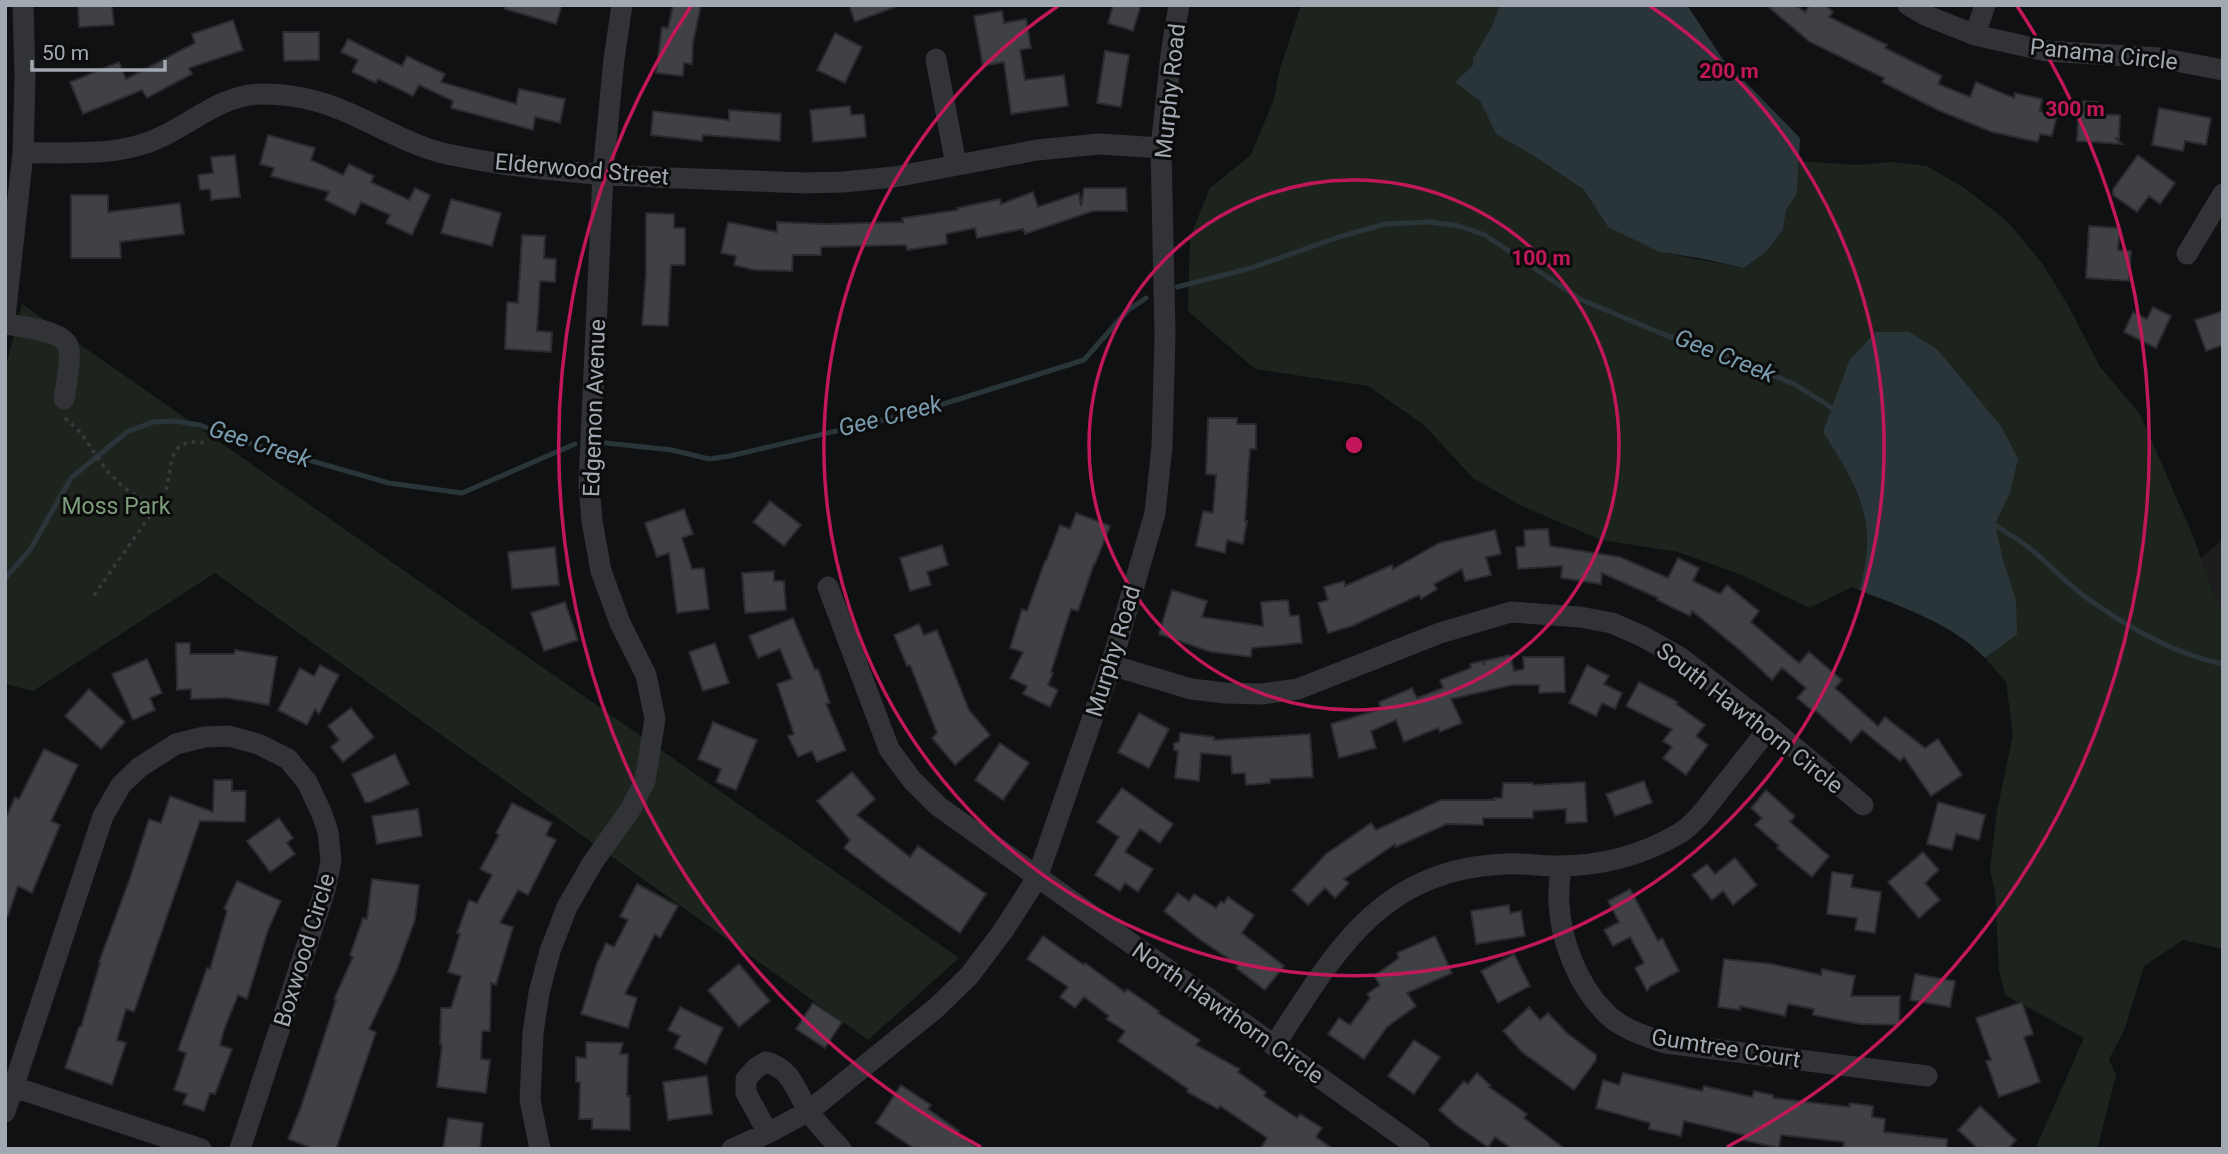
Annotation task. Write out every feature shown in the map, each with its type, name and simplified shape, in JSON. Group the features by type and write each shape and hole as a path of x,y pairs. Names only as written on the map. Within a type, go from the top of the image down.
{"street":[{"path":"5,317 23,153 23,5"},
{"name":"Edgemon Avenue","path":"540,1149 530,1100 533,1033 539,993 550,951 567,907 593,862 630,810 645,781 655,719 646,675 620,623 601,571 592,521 589,461 603,173 622,5"},
{"name":"Murphy Road","path":"732,1149 808,1111 936,1008 969,976 1003,931 1037,878 1111,665 1155,513 1162,446 1165,335 1161,148 1179,5"},
{"name":"Panama Circle","path":"1908,5 1925,15 1975,35 2046,51 2160,58 2223,70"},
{"path":"1975,35 1985,5"},
{"path":"936,59 956,165"},
{"name":"Elderwood Street","path":"23,153 109,151 141,145 177,129 211,108 260,94 310,99 344,110 385,131 443,153 545,170 830,183 894,177 1037,150 1099,144 1161,148"},
{"path":"2187,254 2223,194"},
{"path":"5,324 54,333 65,341 69,349 64,399"},
{"name":"North Hawthorn Circle","path":"828,587 889,749 912,780 938,806 1420,1149"},
{"name":"South Hawthorn Circle","path":"1111,665 1191,689 1261,694 1298,689 1440,633 1511,612 1580,617 1612,623 1681,658 1770,727 1863,805"},
{"path":"1274,1046 1330,960 1362,924 1392,898 1440,876 1468,868 1506,864 1561,866 1613,861 1635,855 1683,832 1704,811 1770,727"},
{"name":"Boxwood Circle","path":"5,1112 10,1085 103,816 121,785 139,767 176,744 204,737 229,736 258,744 288,760 307,782 328,832 331,861 325,890 240,1149"},
{"name":"Gumtree Court","path":"1561,866 1559,904 1563,932 1570,954 1586,989 1605,1013 1636,1033 1665,1043 1927,1076"},
{"path":"768,1133 747,1093 746,1079 766,1062 779,1066 791,1080 808,1111 841,1149"},
{"path":"10,1085 201,1149"}],"path":[{"path":"64,399 62,412 65,419 80,432 107,471 122,486 156,510"},
{"path":"93,595 156,510 168,486 171,461 176,449 185,442 207,443"}],"shaded area":[{"path":"1500,5 1687,5 1722,58 1800,138 1797,194 1786,210 1783,230 1766,252 1744,268 1659,252 1608,227 1584,190 1496,134 1480,101 1455,82 1473,65 1473,58 1492,26"},
{"path":"1876,332 1909,332 1938,350 2001,426 2018,459 2010,493 1995,524 2016,600 2017,634 1985,658 1958,635 1942,626 1859,590 1867,545 1862,507 1847,471 1823,432 1849,361"},
{"path":"2223,540 2223,606 2214,596 2200,558"}],"green space":[{"path":"1301,5 1500,5 1492,26 1473,58 1473,65 1455,82 1480,101 1496,134 1584,190 1608,227 1659,252 1744,268 1766,252 1783,230 1786,210 1797,194 1799,161 1857,165 1892,162 1927,166 1966,189 2008,222 2042,263 2068,305 2100,367 2140,414 2193,536 2214,596 2223,606 2223,949 2183,940 2144,966 2124,1031 2109,1059 2116,1076 2097,1149 2035,1149 2084,1038 2005,995 1999,970 1995,893 1990,870 1997,811 2013,735 2006,682 1985,658 2017,633 1995,523 2010,493 2001,426 1938,350 1842,462 1851,478 1866,524 1866,555 1859,590 1852,587 1809,608 1742,575 1678,552 1601,540 1522,506 1473,478 1424,425 1368,386 1255,369 1188,311 1190,237 1210,188 1251,155 1274,99 1279,72"},
{"name":"Moss Park","path":"22,304 959,958 868,1040 215,573 33,691 5,684 5,370"}],"building":[{"path":"78,5 112,5 114,25 79,27"},
{"path":"505,5 562,5 556,24 505,9"},
{"path":"673,5 701,5 693,43 692,64 684,63 683,76 656,73 662,27 668,28"},
{"path":"849,5 895,5 895,7 855,22"},
{"path":"1113,5 1141,5 1133,31 1108,23"},
{"path":"1766,5 1796,5 1805,12 1810,5 1825,5 1833,12 1829,17 1942,76 1938,84 1970,97 1976,82 2014,98 2015,93 2042,99 2040,111 2057,115 2052,136 2040,134 2038,142 1992,132 1940,111 1882,82 1884,78 1810,42"},
{"path":"1002,11 1004,23 1026,19 1031,48 1020,50 1025,80 1064,75 1068,106 1011,114 1004,62 983,66 974,16"},
{"path":"233,20 243,50 189,68 192,74 147,98 142,90 83,114 70,82 119,62 126,79 195,43 192,34"},
{"path":"283,32 319,32 319,60 284,61"},
{"path":"835,33 862,47 845,83 817,70"},
{"path":"348,39 402,66 407,56 445,74 441,82 516,104 519,89 565,99 560,123 535,117 533,130 451,108 453,101 419,85 413,96 378,79 376,83 352,72 358,60 341,52"},
{"path":"1105,51 1129,55 1121,107 1097,103"},
{"path":"2079,101 2098,102 2097,114 2120,115 2119,139 2115,138 2122,144 2077,141"},
{"path":"850,106 851,115 864,114 866,137 813,142 810,110"},
{"path":"2159,108 2211,118 2206,145 2185,141 2183,151 2152,145"},
{"path":"729,110 781,114 780,141 703,135 702,141 651,135 653,111 729,120"},
{"path":"268,135 315,148 311,160 343,175 349,164 374,176 371,182 409,200 415,188 430,195 412,235 386,223 390,215 361,202 355,215 325,200 329,192 271,176 274,168 260,164"},
{"path":"235,155 240,197 211,200 210,189 200,190 198,175 213,173 211,157"},
{"path":"2138,155 2175,183 2160,204 2149,196 2137,212 2113,195 2113,189"},
{"path":"1084,188 1126,188 1127,211 1093,211 1025,234 1023,229 977,238 975,228 946,234 947,244 907,250 906,245 821,247 821,255 793,255 792,271 754,270 734,265 736,256 721,253 728,222 777,232 777,222 903,222 902,218 958,210 957,208 1000,199 1001,204 1033,192 1038,207 1079,193 1081,206"},
{"path":"71,195 108,195 108,212 180,203 184,234 120,242 121,258 71,258"},
{"path":"451,199 501,213 492,246 441,233"},
{"path":"646,213 674,214 674,228 685,228 685,265 671,265 668,326 642,325 646,273"},
{"path":"2089,226 2120,228 2118,250 2131,251 2129,281 2086,278"},
{"path":"522,235 545,236 544,258 556,259 555,282 540,281 537,331 552,332 551,352 505,349 507,302 518,303"},
{"path":"2153,307 2171,316 2156,348 2124,332 2133,312 2147,319"},
{"path":"2223,311 2223,345 2206,351 2195,320"},
{"path":"1208,418 1237,418 1237,424 1256,424 1256,449 1250,449 1247,521 1243,544 1227,540 1225,553 1196,546 1203,511 1213,513 1216,475 1206,474"},
{"path":"770,501 801,525 784,546 753,522"},
{"path":"684,509 693,534 682,538 692,569 704,568 709,609 677,613 669,553 657,557 645,523"},
{"path":"1076,513 1110,526 1078,611 1071,609 1048,685 1058,690 1050,707 1023,694 1027,686 1010,678 1023,652 1010,648 1022,609 1027,611 1060,525 1070,529"},
{"path":"1548,529 1550,546 1620,557 1668,578 1678,558 1699,568 1693,581 1720,594 1727,585 1759,611 1751,622 1799,663 1809,652 1842,680 1835,688 1878,726 1885,717 1925,748 1938,739 1962,775 1931,796 1904,757 1900,761 1862,730 1851,742 1797,698 1806,688 1782,668 1772,680 1692,611 1690,616 1657,600 1658,598 1602,573 1601,584 1561,578 1562,566 1518,569 1516,547 1525,546 1524,530"},
{"path":"1495,530 1501,554 1486,557 1491,575 1465,581 1462,569 1434,584 1437,589 1421,599 1419,595 1352,626 1328,633 1318,603 1328,600 1324,587 1344,581 1345,586 1392,565 1393,569 1439,543"},
{"path":"942,545 948,565 927,572 931,585 910,591 900,558"},
{"path":"555,547 559,585 512,589 508,552"},
{"path":"774,571 774,581 784,581 786,610 745,613 742,573"},
{"path":"1172,590 1207,601 1202,617 1263,626 1261,602 1288,600 1290,616 1299,615 1302,643 1252,648 1251,657 1211,652 1159,634"},
{"path":"565,602 578,640 544,651 531,613"},
{"path":"793,618 815,670 818,669 830,703 826,704 846,750 817,762 812,751 798,757 788,736 794,734 777,684 792,679 780,649 758,658 749,636"},
{"path":"919,624 924,635 937,630 969,710 990,735 955,765 932,738 937,733 910,665 907,666 894,635"},
{"path":"176,643 190,643 190,654 234,654 235,650 277,657 269,705 227,698 191,699 191,689 177,690"},
{"path":"715,643 729,683 703,691 689,652"},
{"path":"1510,655 1514,671 1524,669 1523,657 1564,657 1565,692 1539,693 1539,685 1512,685 1451,699 1462,723 1440,732 1438,728 1404,742 1396,720 1371,731 1376,748 1339,758 1331,724 1381,709 1379,702 1412,688 1417,698 1443,688 1440,680 1471,668 1470,664 1482,661 1485,665 1484,661"},
{"path":"147,659 162,693 150,698 155,710 133,720 112,674"},
{"path":"320,665 339,675 319,714 315,709 307,725 278,710 300,668 314,676"},
{"path":"1587,665 1609,676 1604,684 1622,693 1615,709 1602,703 1596,716 1569,703"},
{"path":"1639,682 1678,702 1676,704 1705,725 1696,736 1708,745 1686,775 1663,758 1672,747 1663,741 1672,729 1626,706"},
{"path":"89,689 125,722 101,749 65,716"},
{"path":"351,708 374,737 343,762 331,747 339,740 328,726"},
{"path":"1139,713 1169,729 1149,768 1118,752"},
{"path":"713,722 757,740 736,790 716,782 721,769 698,759"},
{"path":"1180,733 1214,737 1214,740 1310,734 1313,777 1270,779 1270,783 1246,785 1245,773 1232,774 1231,756 1201,753 1199,781 1175,778 1178,751 1174,750 1174,743 1179,742"},
{"path":"1000,743 1029,763 1003,800 975,780"},
{"path":"44,749 78,765 51,821 60,825 32,893 18,886 8,916 5,916 5,820 15,797 19,799"},
{"path":"395,754 409,784 371,802 365,802 352,774"},
{"path":"852,772 875,799 857,815 910,857 918,846 986,894 960,933 844,848 850,840 817,801"},
{"path":"214,780 232,780 232,791 246,791 245,822 200,821 134,1012 126,1009 117,1040 126,1043 112,1085 65,1068 149,819 161,823 170,796 213,812"},
{"path":"1644,781 1652,803 1615,816 1606,794"},
{"path":"1585,782 1587,822 1566,823 1566,809 1533,811 1533,818 1483,818 1483,825 1447,824 1396,847 1395,844 1344,879 1349,883 1335,898 1325,888 1308,905 1292,890 1326,854 1371,823 1376,830 1441,800 1502,798 1503,783 1533,785"},
{"path":"1122,788 1173,824 1160,843 1140,829 1125,852 1153,869 1138,892 1125,883 1120,891 1095,875 1119,837 1097,822"},
{"path":"1766,790 1795,816 1790,822 1829,856 1812,877 1777,848 1779,846 1755,825 1762,818 1751,808"},
{"path":"1938,802 1985,815 1979,840 1956,834 1952,850 1927,844"},
{"path":"512,803 552,823 546,835 556,840 528,895 518,890 500,923 513,927 496,985 491,983 490,1031 482,1031 481,1059 490,1060 486,1093 437,1087 442,1045 441,1008 451,1008 461,976 448,972 460,934 457,933 469,900 477,903 492,875 480,869 499,835 496,833"},
{"path":"418,809 422,836 377,844 372,816"},
{"path":"279,818 293,838 287,843 295,854 270,872 247,841"},
{"path":"1923,852 1939,870 1925,883 1940,900 1919,918 1888,882"},
{"path":"1735,858 1757,885 1733,905 1723,891 1712,900 1692,875 1707,864 1715,874"},
{"path":"1832,872 1853,875 1851,887 1881,892 1875,933 1855,930 1857,918 1827,914"},
{"path":"372,879 419,885 415,920 396,972 369,1029 376,1032 336,1149 314,1149 288,1139 301,1107 336,1000 334,999 353,957 350,955 363,918 367,919"},
{"path":"237,881 281,901 268,930 247,999 238,995 224,1030 220,1045 232,1049 215,1094 210,1093 204,1111 183,1104 187,1094 174,1090 186,1053 178,1050 207,968 210,969 227,911 224,909"},
{"path":"637,884 678,906 660,938 655,934 625,994 637,998 628,1028 581,1014 606,943 614,947 628,920 620,916"},
{"path":"1630,889 1658,941 1662,938 1679,971 1651,986 1647,991 1635,968 1644,963 1630,937 1613,946 1604,930 1619,922 1608,901"},
{"path":"1178,893 1189,901 1194,894 1216,908 1228,897 1254,915 1242,933 1284,966 1265,990 1236,968 1238,965 1164,911"},
{"path":"1509,905 1510,913 1521,911 1525,936 1476,944 1471,911"},
{"path":"1043,936 1125,992 1127,989 1200,1040 1196,1045 1240,1069 1238,1072 1266,1092 1264,1096 1297,1118 1300,1114 1322,1128 1316,1137 1333,1149 1260,1149 1267,1138 1220,1106 1218,1109 1187,1092 1188,1089 1118,1041 1125,1031 1106,1019 1109,1016 1084,997 1075,1008 1060,997 1068,987 1027,959"},
{"path":"1435,936 1452,973 1407,993 1416,1006 1387,1027 1364,1059 1328,1034 1339,1018 1350,1025 1370,998 1367,994 1380,985 1374,976 1399,958 1397,953"},
{"path":"1514,954 1530,986 1498,1003 1481,971"},
{"path":"1724,959 1772,964 1821,975 1822,969 1855,976 1851,996 1900,996 1899,1025 1860,1024 1813,1015 1814,1009 1788,1004 1785,1016 1740,1006 1740,1010 1718,1007"},
{"path":"739,964 770,1001 739,1027 708,990"},
{"path":"1915,974 1955,981 1950,1007 1910,1000"},
{"path":"2022,1002 2033,1034 2024,1037 2040,1082 1999,1097 1986,1061 1991,1060 1976,1018"},
{"path":"813,1003 842,1022 825,1048 796,1029"},
{"path":"680,1007 723,1028 706,1064 674,1048 680,1036 668,1030"},
{"path":"1529,1007 1540,1020 1548,1013 1567,1033 1596,1055 1596,1060 1574,1090 1522,1052 1503,1031"},
{"path":"1414,1040 1440,1057 1414,1094 1388,1076"},
{"path":"586,1042 623,1043 620,1054 628,1054 627,1096 630,1096 630,1130 592,1129 592,1119 579,1119 580,1082 576,1082 576,1057 586,1058"},
{"path":"1477,1073 1491,1086 1489,1087 1527,1114 1524,1118 1565,1149 1512,1149 1495,1137 1488,1147 1456,1125 1439,1110 1464,1081 1468,1084"},
{"path":"1623,1073 1702,1091 1704,1086 1752,1097 1754,1091 1773,1095 1773,1098 1849,1107 1850,1103 1873,1106 1872,1117 1885,1119 1884,1132 1947,1139 1947,1149 1843,1149 1844,1142 1781,1135 1779,1148 1743,1140 1744,1135 1684,1121 1681,1136 1649,1129 1650,1123 1596,1108 1603,1080 1619,1085"},
{"path":"707,1076 712,1114 668,1120 663,1082"},
{"path":"901,1085 931,1105 928,1109 980,1149 915,1149 876,1123"},
{"path":"1980,1106 2016,1140 2008,1149 1978,1149 1958,1130"},
{"path":"448,1118 483,1123 480,1149 443,1149"}],"waterway":[{"name":"Gee Creek","path":"1177,287 1251,268 1385,224 1430,222 1459,226 1485,235 1580,299 1794,384 1837,411"},
{"name":"Gee Creek","path":"606,443 672,450 709,459 921,411 1084,360 1127,311 1146,298"},
{"name":"Gee Creek","path":"5,578 30,550 71,478 127,432 153,422 175,421 200,425 231,438 389,483 462,493 575,444"},
{"name":"Gee Creek","path":"1992,523 2024,544 2099,607 2168,646 2223,664"}]}
